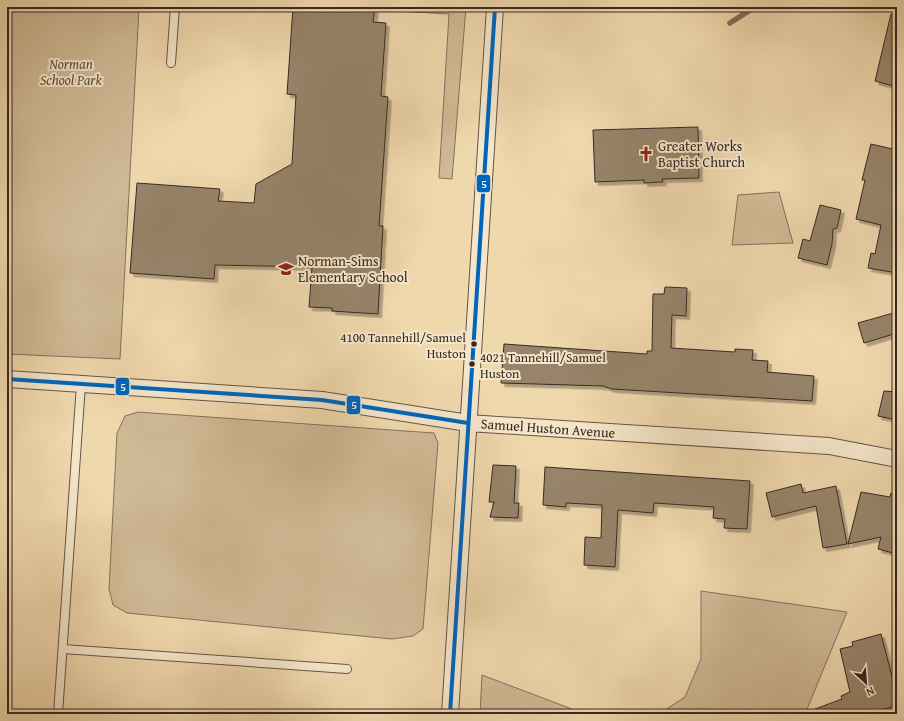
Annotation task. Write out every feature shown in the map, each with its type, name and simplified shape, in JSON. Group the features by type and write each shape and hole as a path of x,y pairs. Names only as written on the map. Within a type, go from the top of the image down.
{"street":[{"path":"450,714 495,7"},
{"name":"Samuel Huston Avenue","path":"7,379 322,400 468,423 829,446 897,459"}],"lane":[{"path":"171,64 175,7"},
{"path":"58,714 81,384"},
{"path":"63,649 347,669"}],"green space":[{"name":"Norman School Park","path":"7,7 205,7 204,11 139,8 120,359 7,354"},
{"path":"378,7 466,7 452,179 439,178 449,14 378,10"},
{"path":"779,192 793,243 732,245 738,195"},
{"path":"138,412 434,433 438,443 423,629 413,636 392,639 127,613 113,605 109,589 117,433 125,416"},
{"path":"701,591 847,612 805,714 659,714 685,697 701,659"},
{"path":"482,675 585,714 480,714"}],"building":[{"path":"293,7 375,7 373,22 386,23 381,96 388,97 379,226 383,226 378,314 332,311 332,308 309,307 312,267 215,265 214,279 130,273 137,183 220,189 218,201 254,203 256,184 292,164 296,95 287,94"},
{"path":"891,14 897,15 897,87 875,81"},
{"name":"Greater Works Baptist Church","path":"698,127 699,178 662,179 663,182 644,183 644,180 595,182 593,130"},
{"path":"871,144 897,150 897,226 892,247 897,248 897,273 868,268 871,253 875,254 881,225 856,219 865,180 862,180"},
{"path":"820,205 841,210 837,228 833,229 832,244 827,265 798,258 803,239 810,241"},
{"path":"665,287 687,288 686,316 672,315 671,348 735,352 735,349 753,350 752,360 768,361 767,372 814,376 812,401 612,389 603,386 501,383 504,344 647,354 647,351 652,351 653,294 664,294"},
{"path":"897,312 897,333 864,343 858,323"},
{"path":"884,391 897,392 897,420 878,416"},
{"path":"493,465 516,466 514,503 519,503 518,518 490,517 494,502 489,502"},
{"path":"545,467 750,481 747,529 724,528 725,519 713,518 714,507 654,503 653,513 618,510 615,567 584,565 585,537 601,538 602,505 566,503 566,507 543,505"},
{"path":"801,484 803,493 836,486 847,544 823,548 816,506 772,517 766,493"},
{"path":"861,492 890,497 891,493 897,494 897,540 893,553 878,549 881,537 848,544"},
{"path":"881,634 894,684 897,683 897,705 882,710 883,714 808,714 807,712 842,699 841,696 850,692 840,649 853,646 852,642"}],"waterway":[{"path":"730,23 755,7"}],"transit line":[{"name":"5","path":"450,714 495,7"},
{"name":"5","path":"7,379 322,400 468,423"}],"place":[{"name":"Greater Works Baptist Church","path":"646,154"},
{"name":"Norman-Sims Elementary School","path":"286,269"},
{"name":"4100 Tannehill/Samuel Huston","path":"474,344"},
{"name":"4021 Tannehill/Samuel Huston","path":"472,364"}]}
